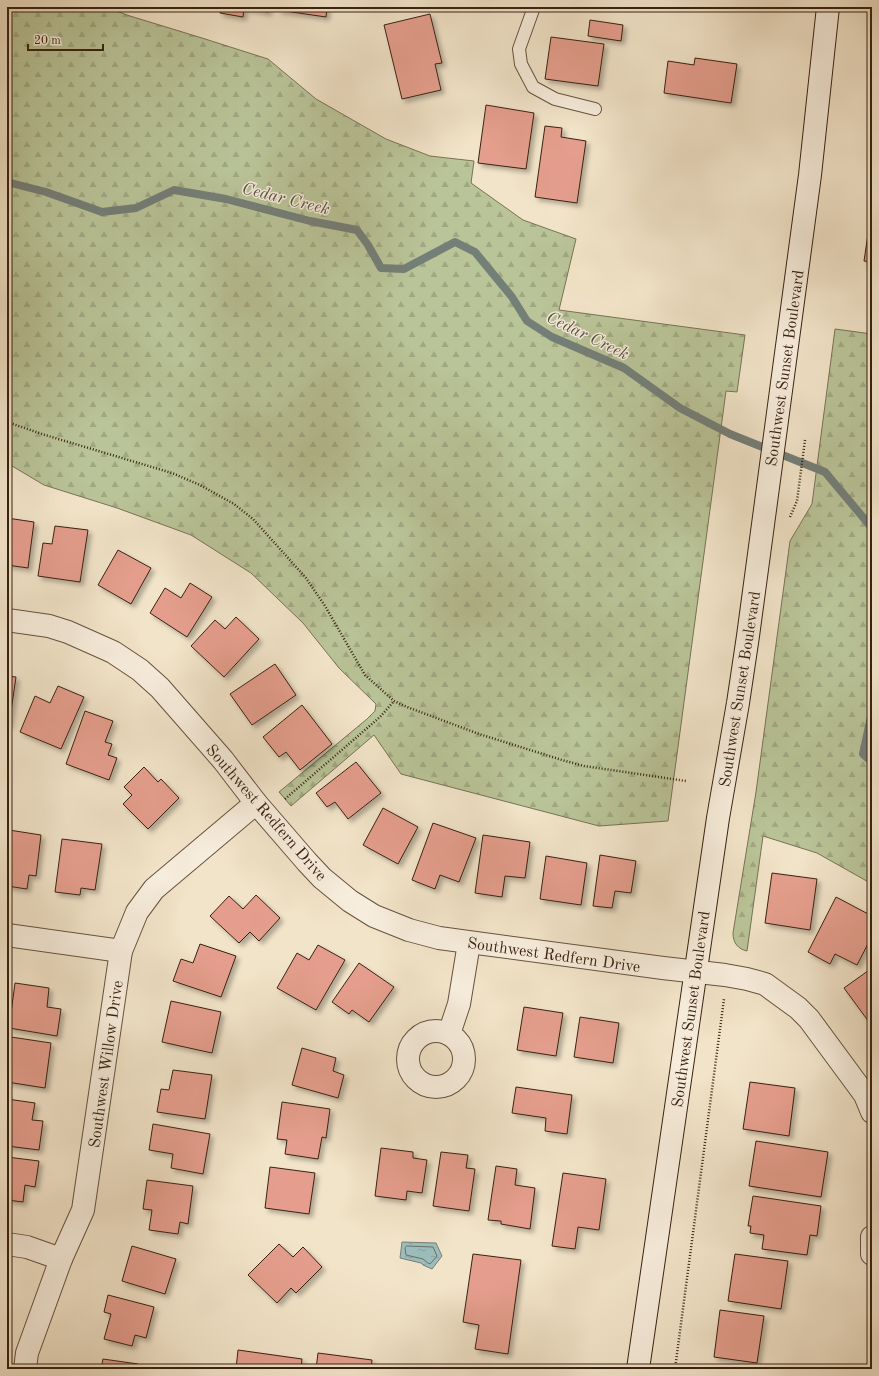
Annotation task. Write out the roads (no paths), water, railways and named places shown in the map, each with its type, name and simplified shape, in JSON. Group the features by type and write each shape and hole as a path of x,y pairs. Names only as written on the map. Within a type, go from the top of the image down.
{"street":[{"name":"Southwest Sunset Boulevard","path":"638,1369 718,818 747,644 810,174 828,7"},
{"name":"Southwest Redfern Drive","path":"7,620 49,626 68,632 113,652 140,670 160,688 223,760 261,810 322,878 359,908 409,930 439,938 663,968 696,971 747,979 765,984 798,1008 809,1019 865,1095 872,1112"},
{"name":"Southwest Willow Drive","path":"25,1369 27,1353 61,1259 83,1210 122,951 137,912 154,889 261,810"},
{"path":"7,935 122,951"},
{"path":"450,1034 459,1004 469,943"},
{"path":"872,1237 872,1254"},
{"path":"7,1244 27,1247 61,1259"}],"lane":[{"path":"534,7 519,49 521,64 533,87 555,99 595,109"}],"water":[{"path":"402,1242 436,1243 442,1256 432,1269 421,1263 400,1258"}],"waterway":[{"name":"Cedar Creek","path":"7,182 46,192 102,212 136,208 174,190 226,199 310,221 357,230 368,245 381,268 404,269 455,242 475,252 512,297 527,321 552,337 624,368 680,408 730,434 825,472 872,528"},
{"name":"Cedar Creek","path":"872,712 863,754 872,762"}]}
